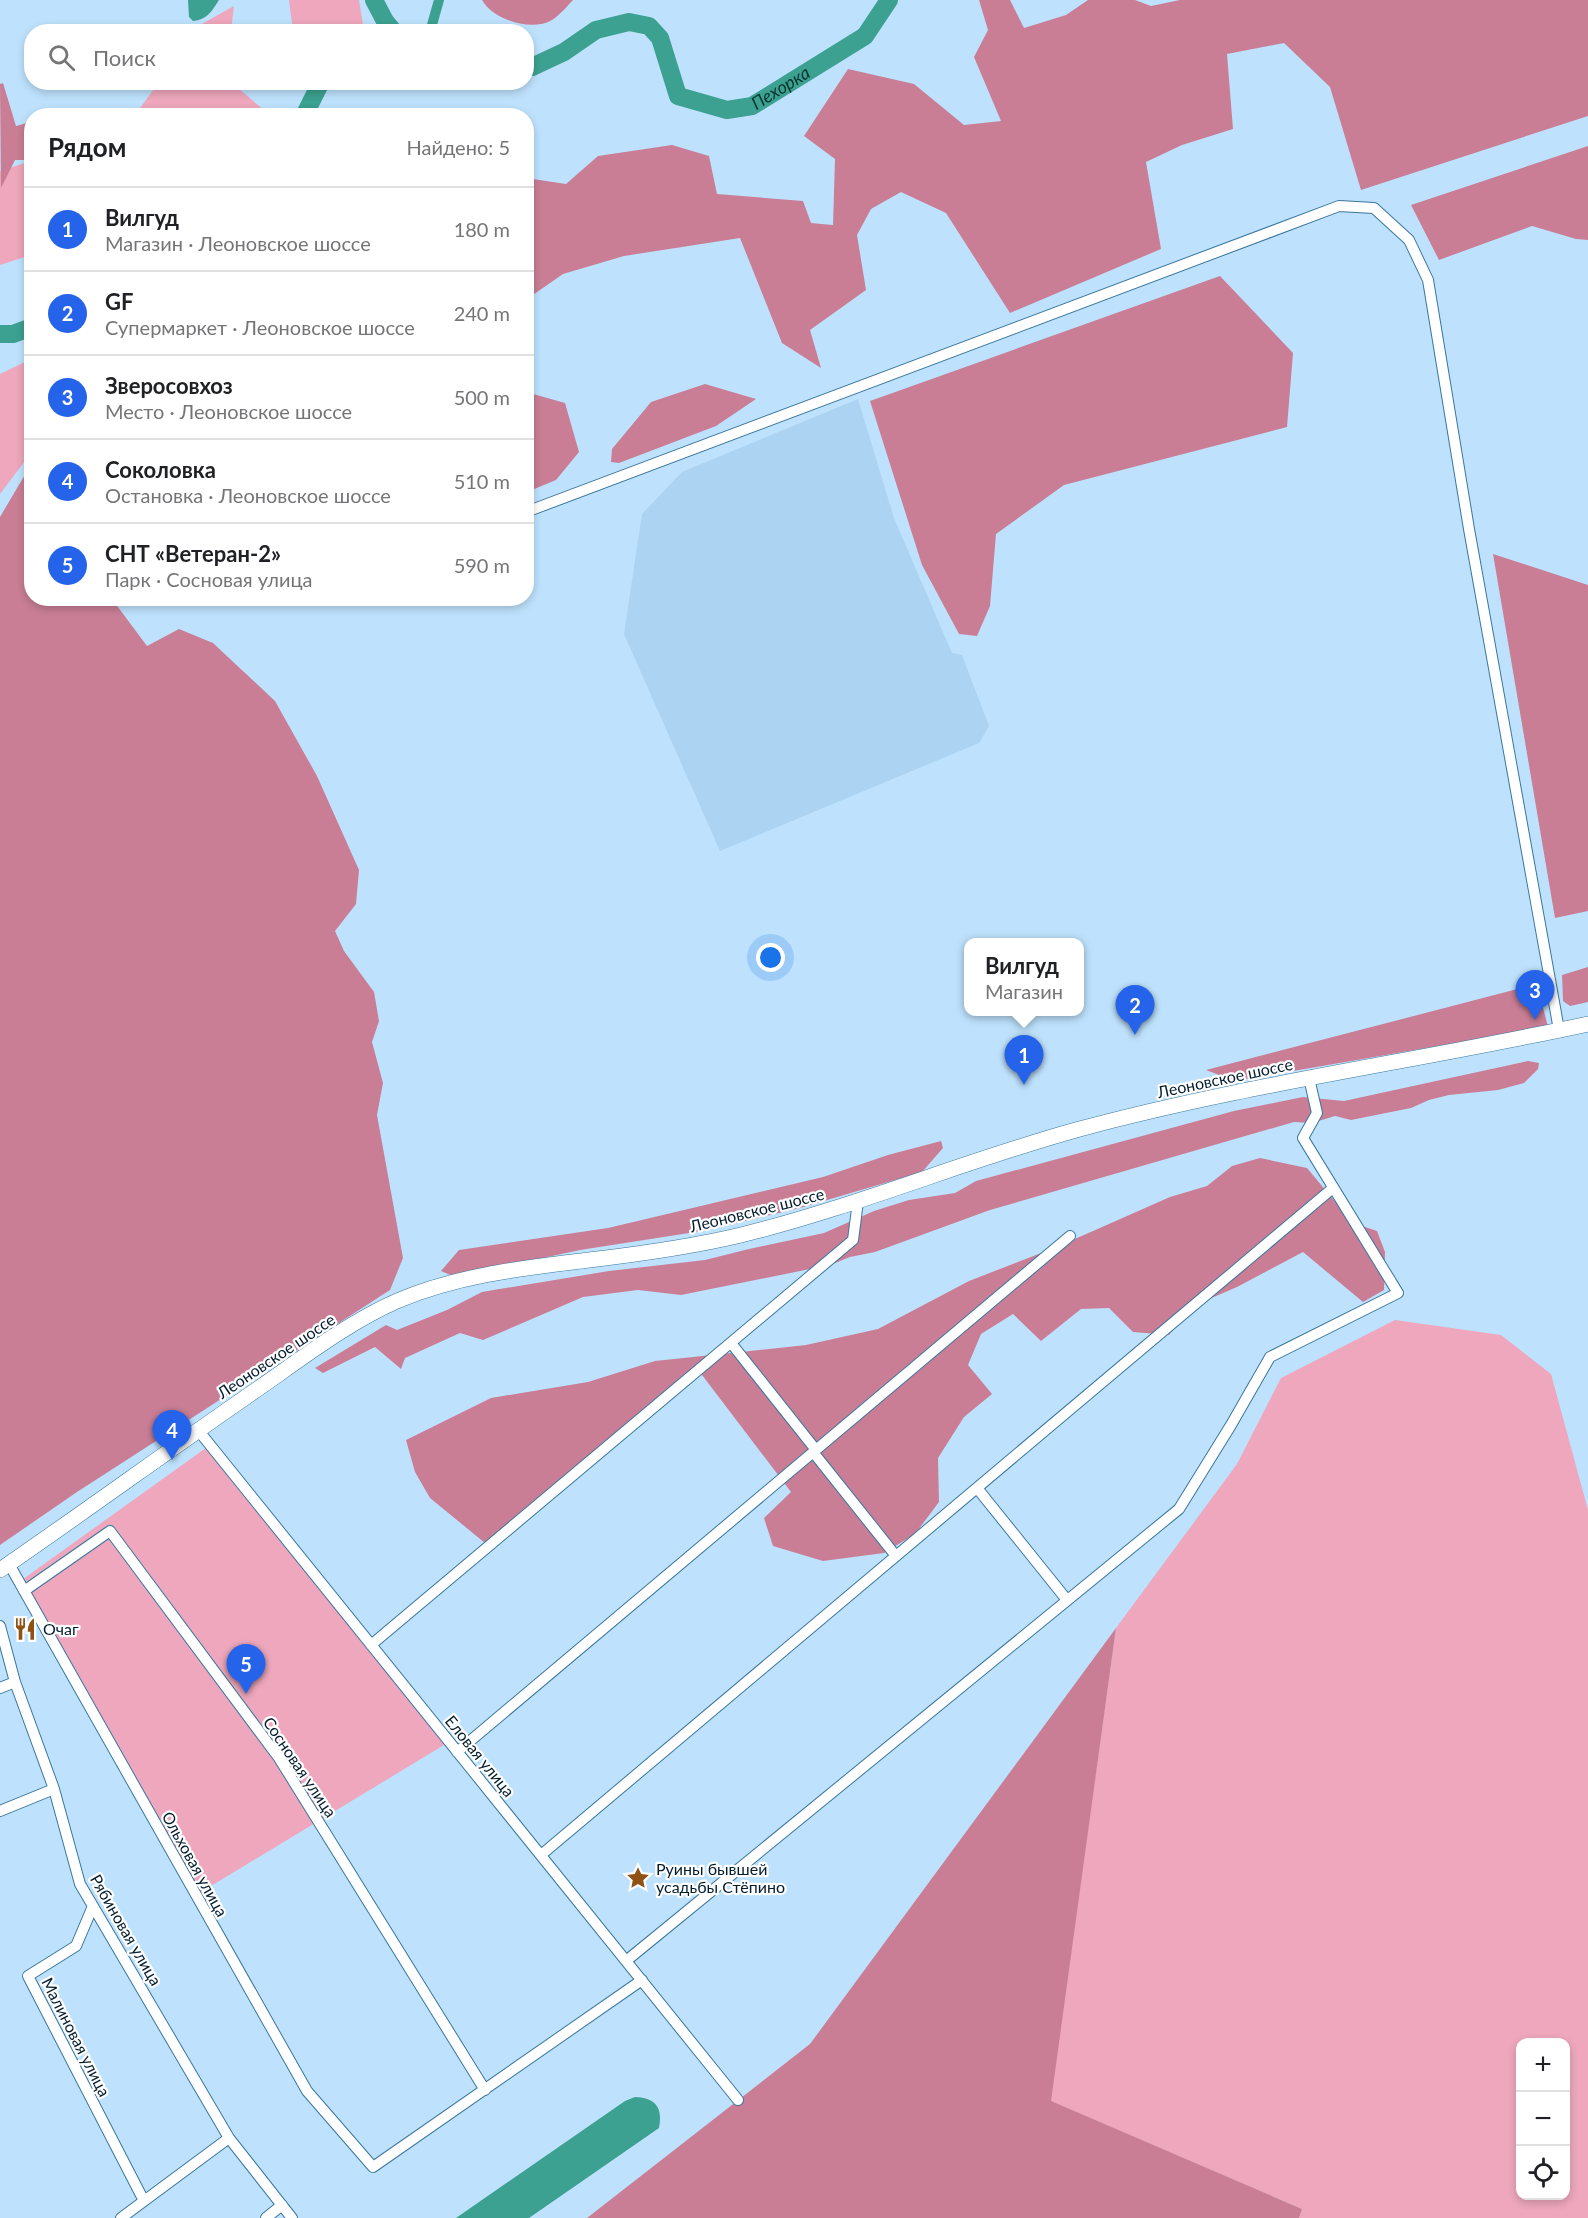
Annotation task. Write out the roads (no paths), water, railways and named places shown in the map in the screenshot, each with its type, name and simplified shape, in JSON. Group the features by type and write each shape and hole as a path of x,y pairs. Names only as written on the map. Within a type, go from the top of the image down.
{"main road":[{"name":"Леоновское шоссе","path":"4,1567 198,1430 358,1323 416,1294 477,1276 515,1269 700,1244 858,1201 1074,1131 1133,1116 1309,1078 1588,1024"}],"street":[{"path":"534,509 1339,206 1374,208 1409,240 1428,280 1468,529 1559,1030"},
{"path":"626,1961 1179,1509 1270,1357 1398,1293 1303,1138 1317,1113 1309,1078"},
{"path":"541,1855 1333,1188"},
{"path":"371,1645 853,1240 858,1201"},
{"path":"458,1752 1070,1236"},
{"path":"731,1342 896,1556"},
{"name":"Еловая улица","path":"198,1430 738,2100"},
{"path":"977,1488 1067,1600"},
{"name":"Сосновая улица","path":"24,1591 110,1531 279,1758 485,2090"},
{"name":"Ольховая улица","path":"4,1567 24,1591 307,2091 373,2167 485,2090"},
{"name":"Рябиновая улица","path":"0,1626 15,1682 54,1789 80,1884 229,2138 292,2218"},
{"path":"0,1688 15,1682"},
{"path":"0,1811 54,1789"},
{"name":"Малиновая улица","path":"93,1906 76,1946 28,1976 144,2201"},
{"path":"485,2090 642,1980"},
{"path":"121,2218 229,2138"},
{"path":"266,2218 282,2205"}],"waterway":[{"path":"374,0 387,24"},
{"path":"432,24 439,0"},
{"name":"Пехорка","path":"534,66 564,52 596,30 629,22 649,26 660,38 678,96 727,110 752,106 865,36 889,0"},
{"name":"Пехорка","path":"308,108 317,90"},
{"name":"Пехорка","path":"0,334 13,334 24,330"}],"place":[{"name":"Зверосовхоз","path":"1535,1020"},
{"name":"GF","path":"1135,1035"},
{"name":"Вилгуд","path":"1024,1085"},
{"name":"Соколовка","path":"172,1460"},
{"name":"Очаг","path":"25,1629"},
{"name":"СНТ «Ветеран-2»","path":"246,1694"},
{"name":"Руины бывшей усадьбы Стёпино","path":"638,1878"}]}
